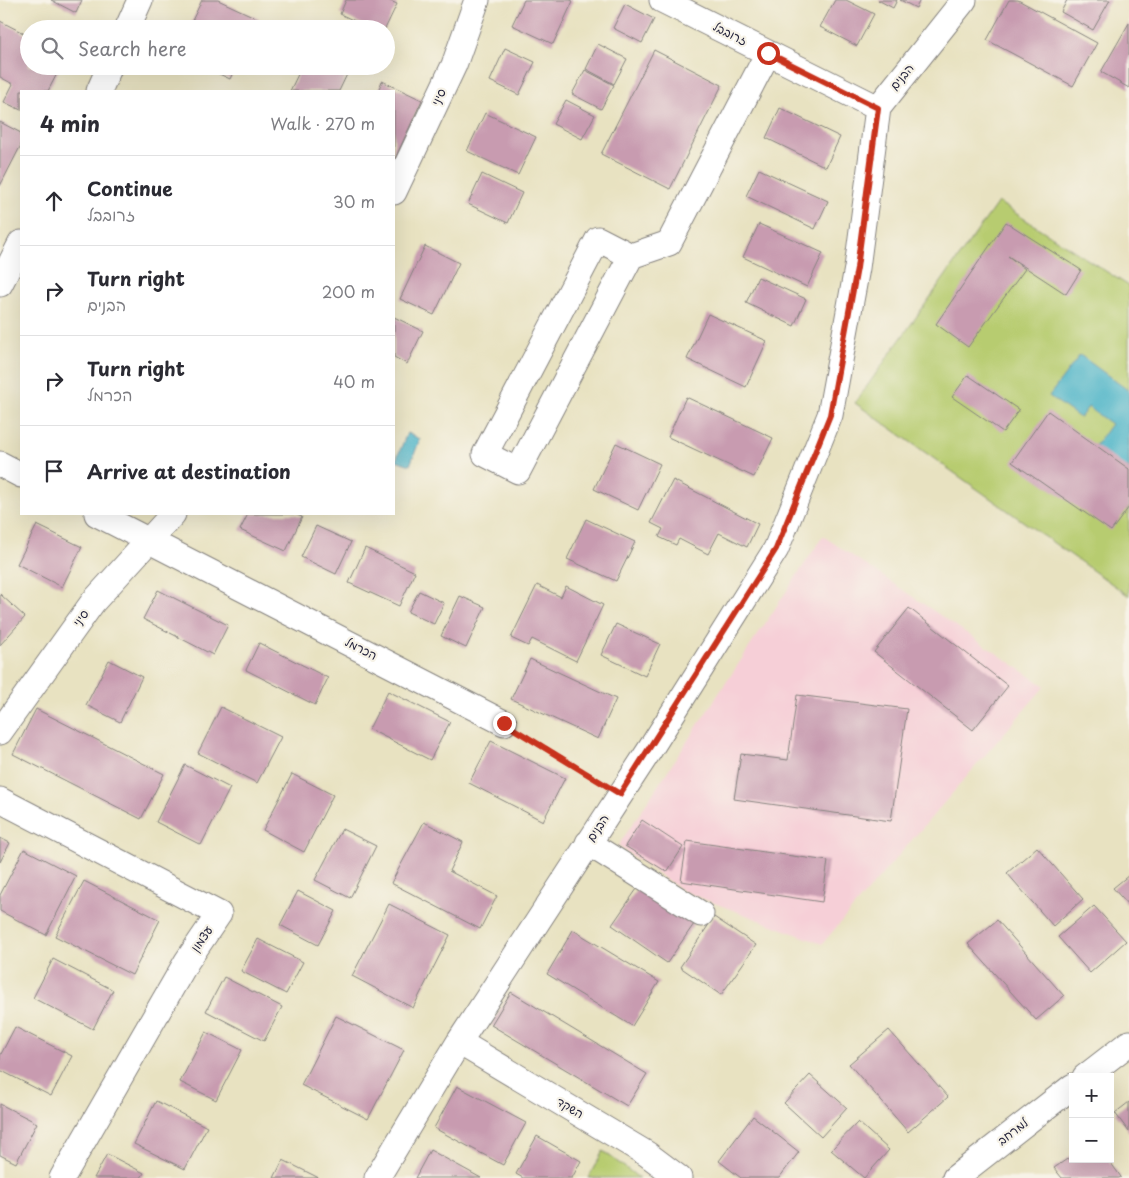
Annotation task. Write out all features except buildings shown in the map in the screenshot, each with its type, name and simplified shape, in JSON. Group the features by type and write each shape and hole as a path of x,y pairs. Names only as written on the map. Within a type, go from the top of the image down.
{"street":[{"path":"131,20 140,0"},
{"name":"סיני","path":"395,190 454,65 477,0"},
{"name":"זרובבל","path":"662,0 878,108"},
{"name":"הבנים","path":"377,1178 459,1042 776,549 830,415 857,268 878,108 964,0"},
{"path":"631,256 598,238 485,454 518,471 631,256 669,243 768,53"},
{"path":"99,90 106,75"},
{"path":"0,284 20,245"},
{"path":"0,464 20,474"},
{"name":"הכרמל","path":"99,515 504,723"},
{"name":"סיני","path":"0,732 93,602 172,515"},
{"name":"עצמון","path":"0,800 220,914 187,961 62,1178"},
{"path":"588,843 701,914"},
{"name":"השקד","path":"459,1042 647,1154 679,1178"},
{"path":"1090,1073 1129,1043"},
{"name":"למרחב","path":"955,1178 1069,1089"}],"path":[{"path":"504,723 620,794"}],"shaded area":[{"path":"823,536 1045,686 822,944 683,891 618,846"}],"green space":[{"path":"998,202 1129,286 1129,596 855,403"},
{"path":"603,1151 639,1178 588,1178"}],"water":[{"path":"1080,355 1129,391 1129,474 1084,461 1111,424 1088,407 1080,418 1049,396"},
{"path":"407,433 420,439 410,465 396,460"}],"route":[{"path":"504,723 620,794 776,549 830,415 857,268 878,108 768,53"}]}
